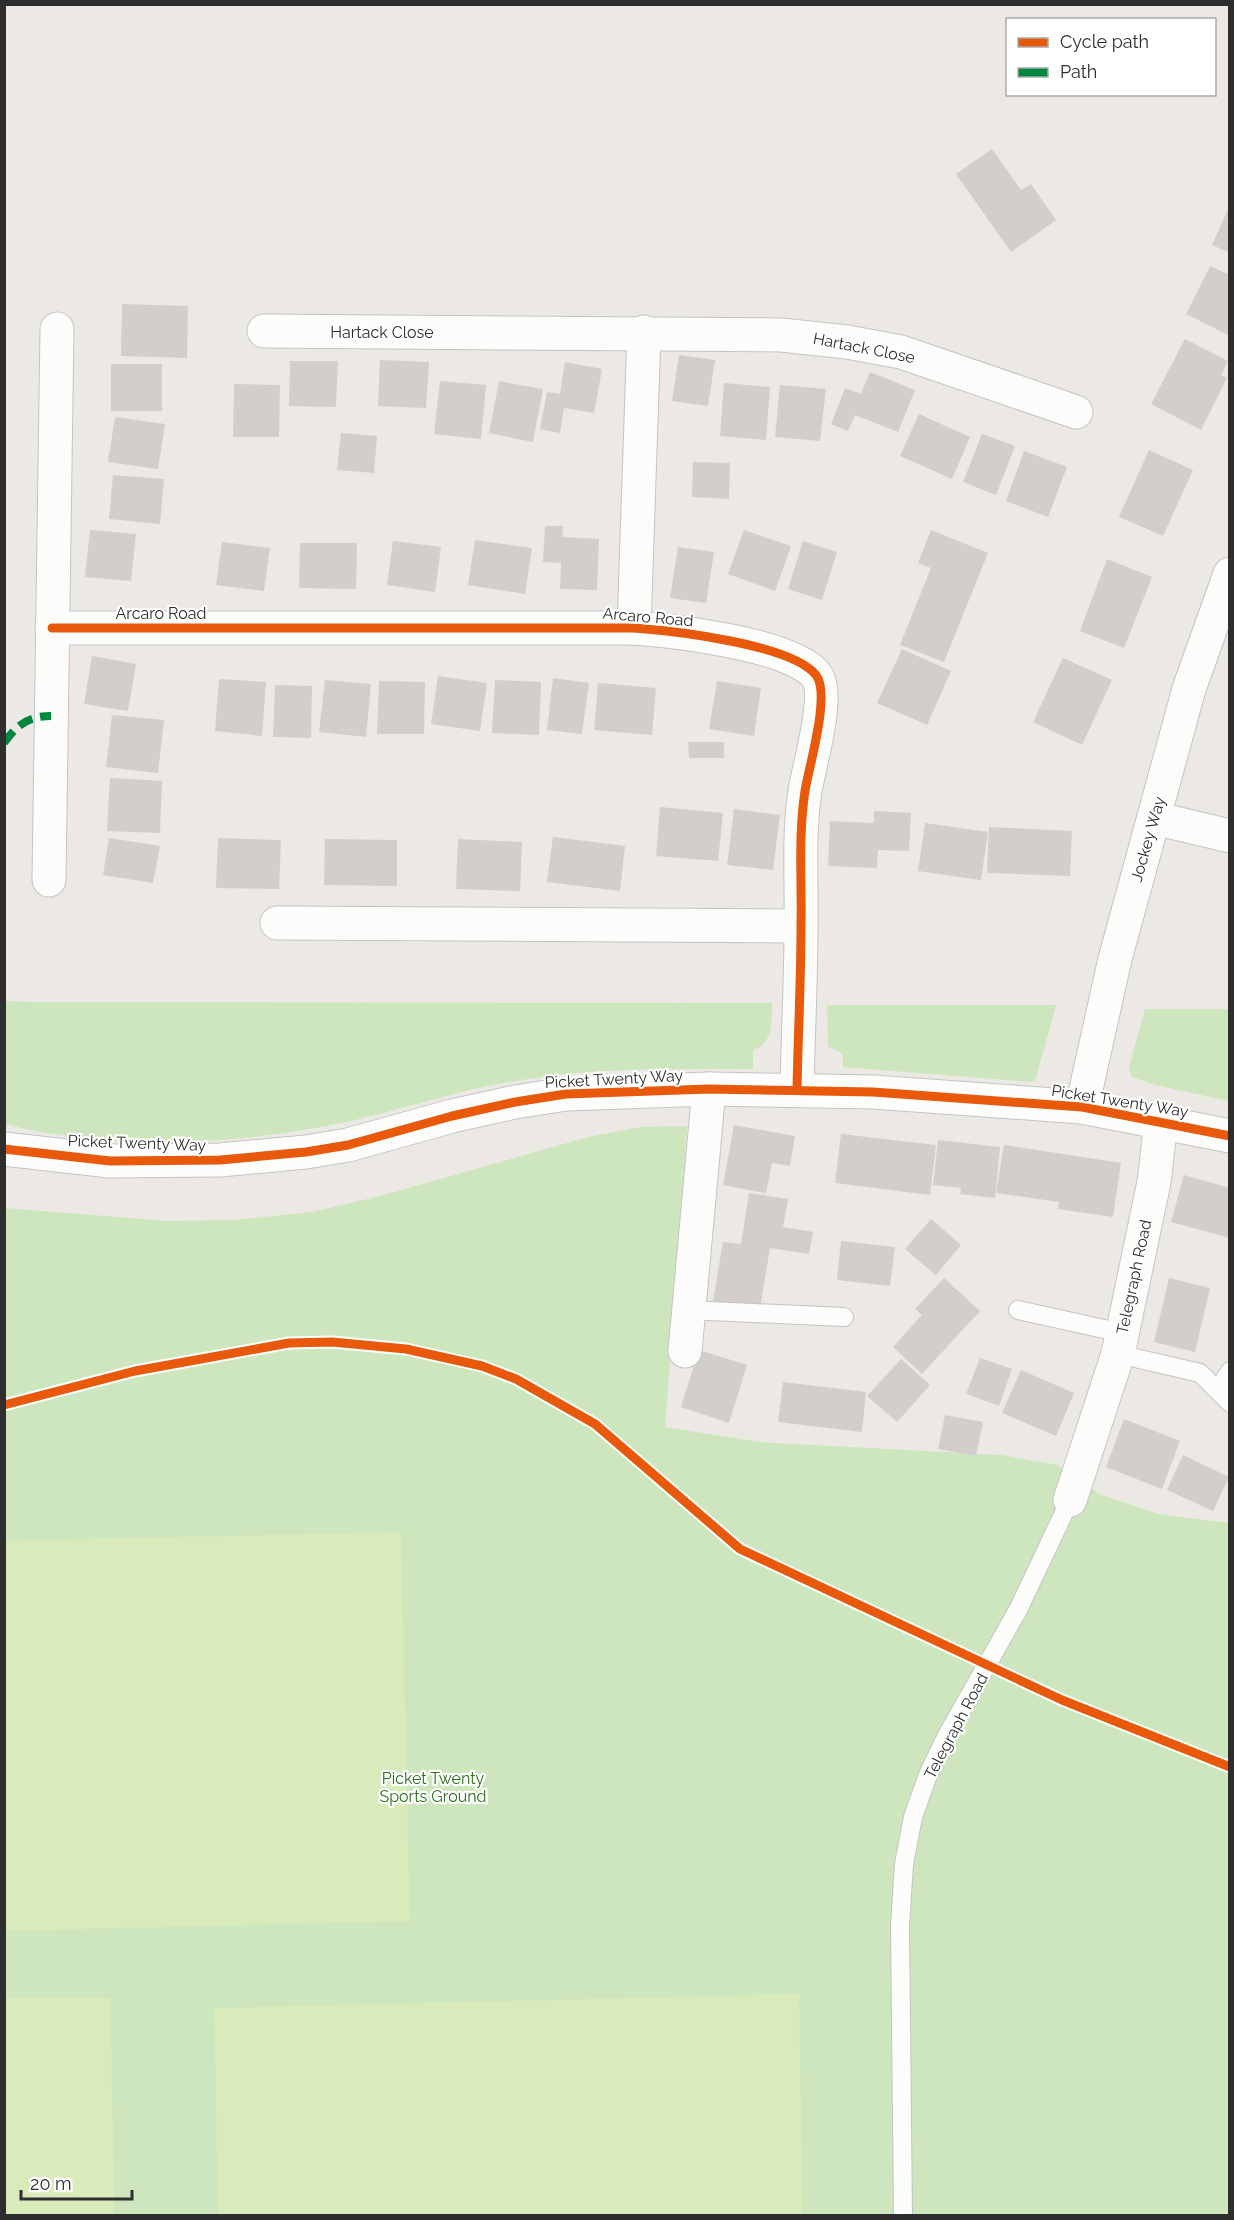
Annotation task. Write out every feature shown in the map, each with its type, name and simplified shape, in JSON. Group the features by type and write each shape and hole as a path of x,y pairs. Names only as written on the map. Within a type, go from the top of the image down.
{"street":[{"path":"49,880 57,329"},
{"name":"Hartack Close","path":"264,331 781,334 901,352 1076,412"},
{"path":"634,628 644,332"},
{"name":"Jockey Way","path":"1082,1107 1115,959 1189,689 1230,574"},
{"name":"Arcaro Road","path":"52,628 634,628 665,630 789,657 817,676 822,687 821,706 809,761 800,844 801,926 797,1090"},
{"path":"1154,818 1230,836"},
{"path":"277,923 801,926"},
{"path":"685,1351 709,1089"},
{"name":"Picket Twenty Way","path":"4,1149 110,1161 231,1159 306,1152 348,1145 452,1116 515,1102 566,1094 709,1089 952,1096 1082,1107 1230,1136"},
{"name":"Telegraph Road","path":"1070,1500 1120,1343 1154,1182 1161,1122"}],"lane":[{"path":"688,1310 844,1317"},
{"path":"1018,1310 1120,1343 1200,1373 1224,1396"},
{"path":"1224,1396 1230,1371"},
{"name":"Telegraph Road","path":"903,2216 900,1926 904,1863 913,1817 928,1775 945,1739 1013,1619 1070,1500"}],"green space":[{"path":"4,1001 772,1003 770,1031 765,1042 753,1050 753,1069 600,1071 539,1077 469,1090 351,1121 266,1136 178,1142 134,1142 47,1133 5,1124"},
{"path":"827,1005 1056,1005 1036,1078 1032,1082 843,1067 843,1054 828,1046"},
{"path":"1145,1009 1229,1009 1229,1101 1155,1085 1132,1077 1129,1067"},
{"name":"Picket Twenty Sports Ground","path":"687,1126 665,1427 759,1442 1001,1455 1057,1465 1099,1494 1158,1514 1229,1523 1229,2215 5,2216 5,1208 167,1221 234,1220 312,1212 384,1195 588,1137 641,1127"},
{"path":"401,1532 410,1921 5,1931 5,1541"},
{"path":"799,1994 803,2215 218,2215 214,2008"},
{"path":"5,1997 110,1998 115,2215 5,2215"}],"building":[{"path":"992,149 1021,190 1031,184 1056,220 1011,252 956,174"},
{"path":"1230,205 1230,253 1212,245"},
{"path":"1210,266 1230,275 1230,336 1186,314"},
{"path":"122,304 188,306 187,358 121,356"},
{"path":"1185,339 1228,361 1221,375 1227,378 1201,430 1151,404"},
{"path":"679,355 715,360 708,406 672,401"},
{"path":"380,360 429,362 426,408 378,406"},
{"path":"290,361 338,361 336,407 289,406"},
{"path":"565,362 602,369 594,413 564,408 560,433 540,429 547,392 560,394"},
{"path":"111,364 162,364 162,411 111,411"},
{"path":"870,372 915,390 898,432 855,415 848,431 831,424 845,388 861,394"},
{"path":"440,381 486,385 481,439 434,434"},
{"path":"499,381 543,389 533,442 489,433"},
{"path":"724,383 770,387 766,440 720,436"},
{"path":"234,384 280,385 279,437 233,437"},
{"path":"780,385 826,389 820,441 775,437"},
{"path":"919,414 970,437 952,479 900,456"},
{"path":"115,417 165,424 158,469 108,462"},
{"path":"341,433 377,436 374,473 337,470"},
{"path":"982,434 1015,446 996,495 963,482"},
{"path":"1149,450 1193,470 1163,536 1119,517"},
{"path":"1024,451 1067,467 1048,517 1006,501"},
{"path":"693,462 730,463 729,499 692,497"},
{"path":"113,475 164,479 160,524 109,519"},
{"path":"545,526 563,526 562,537 599,539 597,590 560,589 561,563 543,562"},
{"path":"90,530 136,534 131,581 85,577"},
{"path":"744,530 791,546 775,591 728,574"},
{"path":"931,530 988,553 944,662 900,645 931,568 918,563"},
{"path":"475,540 532,548 525,594 468,585"},
{"path":"393,541 441,547 435,592 387,585"},
{"path":"803,541 837,552 822,600 788,589"},
{"path":"222,542 270,548 264,591 216,585"},
{"path":"300,543 357,543 356,589 299,588"},
{"path":"678,547 714,552 706,603 670,598"},
{"path":"1107,559 1152,577 1124,648 1080,631"},
{"path":"902,649 951,671 927,725 877,703"},
{"path":"92,656 136,664 128,711 84,704"},
{"path":"1063,658 1112,680 1082,745 1033,722"},
{"path":"438,676 487,683 480,731 431,724"},
{"path":"553,678 589,683 582,734 547,730"},
{"path":"219,679 266,682 262,736 215,731"},
{"path":"325,680 371,684 366,737 319,732"},
{"path":"495,680 541,682 539,735 492,733"},
{"path":"379,681 425,682 424,734 377,734"},
{"path":"717,681 761,688 754,736 709,729"},
{"path":"598,683 656,688 652,735 594,730"},
{"path":"275,685 312,686 311,738 273,737"},
{"path":"112,715 164,720 158,773 106,767"},
{"path":"688,742 724,742 724,758 689,758"},
{"path":"110,778 162,781 160,833 107,831"},
{"path":"660,807 723,813 718,861 656,856"},
{"path":"734,809 780,815 773,870 727,865"},
{"path":"874,811 911,813 909,851 878,850 877,868 828,866 830,821 874,823"},
{"path":"925,823 988,832 981,880 918,871"},
{"path":"989,827 1072,831 1070,876 987,873"},
{"path":"553,837 625,846 620,891 547,882"},
{"path":"109,838 160,846 153,883 103,875"},
{"path":"218,838 281,840 279,889 216,888"},
{"path":"325,839 397,840 397,886 324,885"},
{"path":"458,839 522,842 520,891 456,889"},
{"path":"734,1125 795,1136 790,1166 772,1163 766,1193 723,1185"},
{"path":"841,1134 936,1145 930,1195 835,1183"},
{"path":"938,1140 1000,1147 995,1198 960,1194 961,1188 933,1185"},
{"path":"1004,1145 1121,1163 1113,1217 1058,1209 1059,1202 996,1193"},
{"path":"1184,1175 1230,1188 1230,1238 1171,1222"},
{"path":"749,1193 788,1199 783,1227 813,1232 809,1254 770,1248 760,1308 713,1301 723,1242 741,1244"},
{"path":"931,1219 961,1245 936,1275 905,1249"},
{"path":"841,1241 895,1247 890,1286 837,1280"},
{"path":"944,1278 980,1311 922,1374 893,1347 922,1315 915,1309"},
{"path":"1169,1278 1210,1288 1195,1352 1154,1342"},
{"path":"699,1350 747,1365 729,1423 681,1407"},
{"path":"980,1358 1012,1369 999,1406 966,1394"},
{"path":"901,1359 930,1385 897,1422 867,1396"},
{"path":"1021,1370 1074,1393 1056,1436 1002,1413"},
{"path":"783,1382 866,1392 862,1432 778,1422"},
{"path":"945,1415 983,1422 976,1456 938,1449"},
{"path":"1124,1419 1180,1441 1162,1489 1106,1467"},
{"path":"1183,1455 1229,1477 1213,1511 1167,1490"}],"marked path":[{"path":"4,743 14,731 29,720 51,716"}],"cycle path":[{"path":"52,628 634,628 731,641 758,647 803,664 816,675 820,684 821,698 818,731 805,791 802,825 797,1090"},
{"path":"4,1149 110,1161 220,1160 306,1152 348,1145 452,1116 515,1102 566,1094 709,1089 873,1092 1082,1107 1230,1136"},
{"path":"4,1405 135,1371 289,1343 332,1342 406,1349 482,1366 516,1379 595,1424 740,1549 1062,1700 1230,1767"}]}
